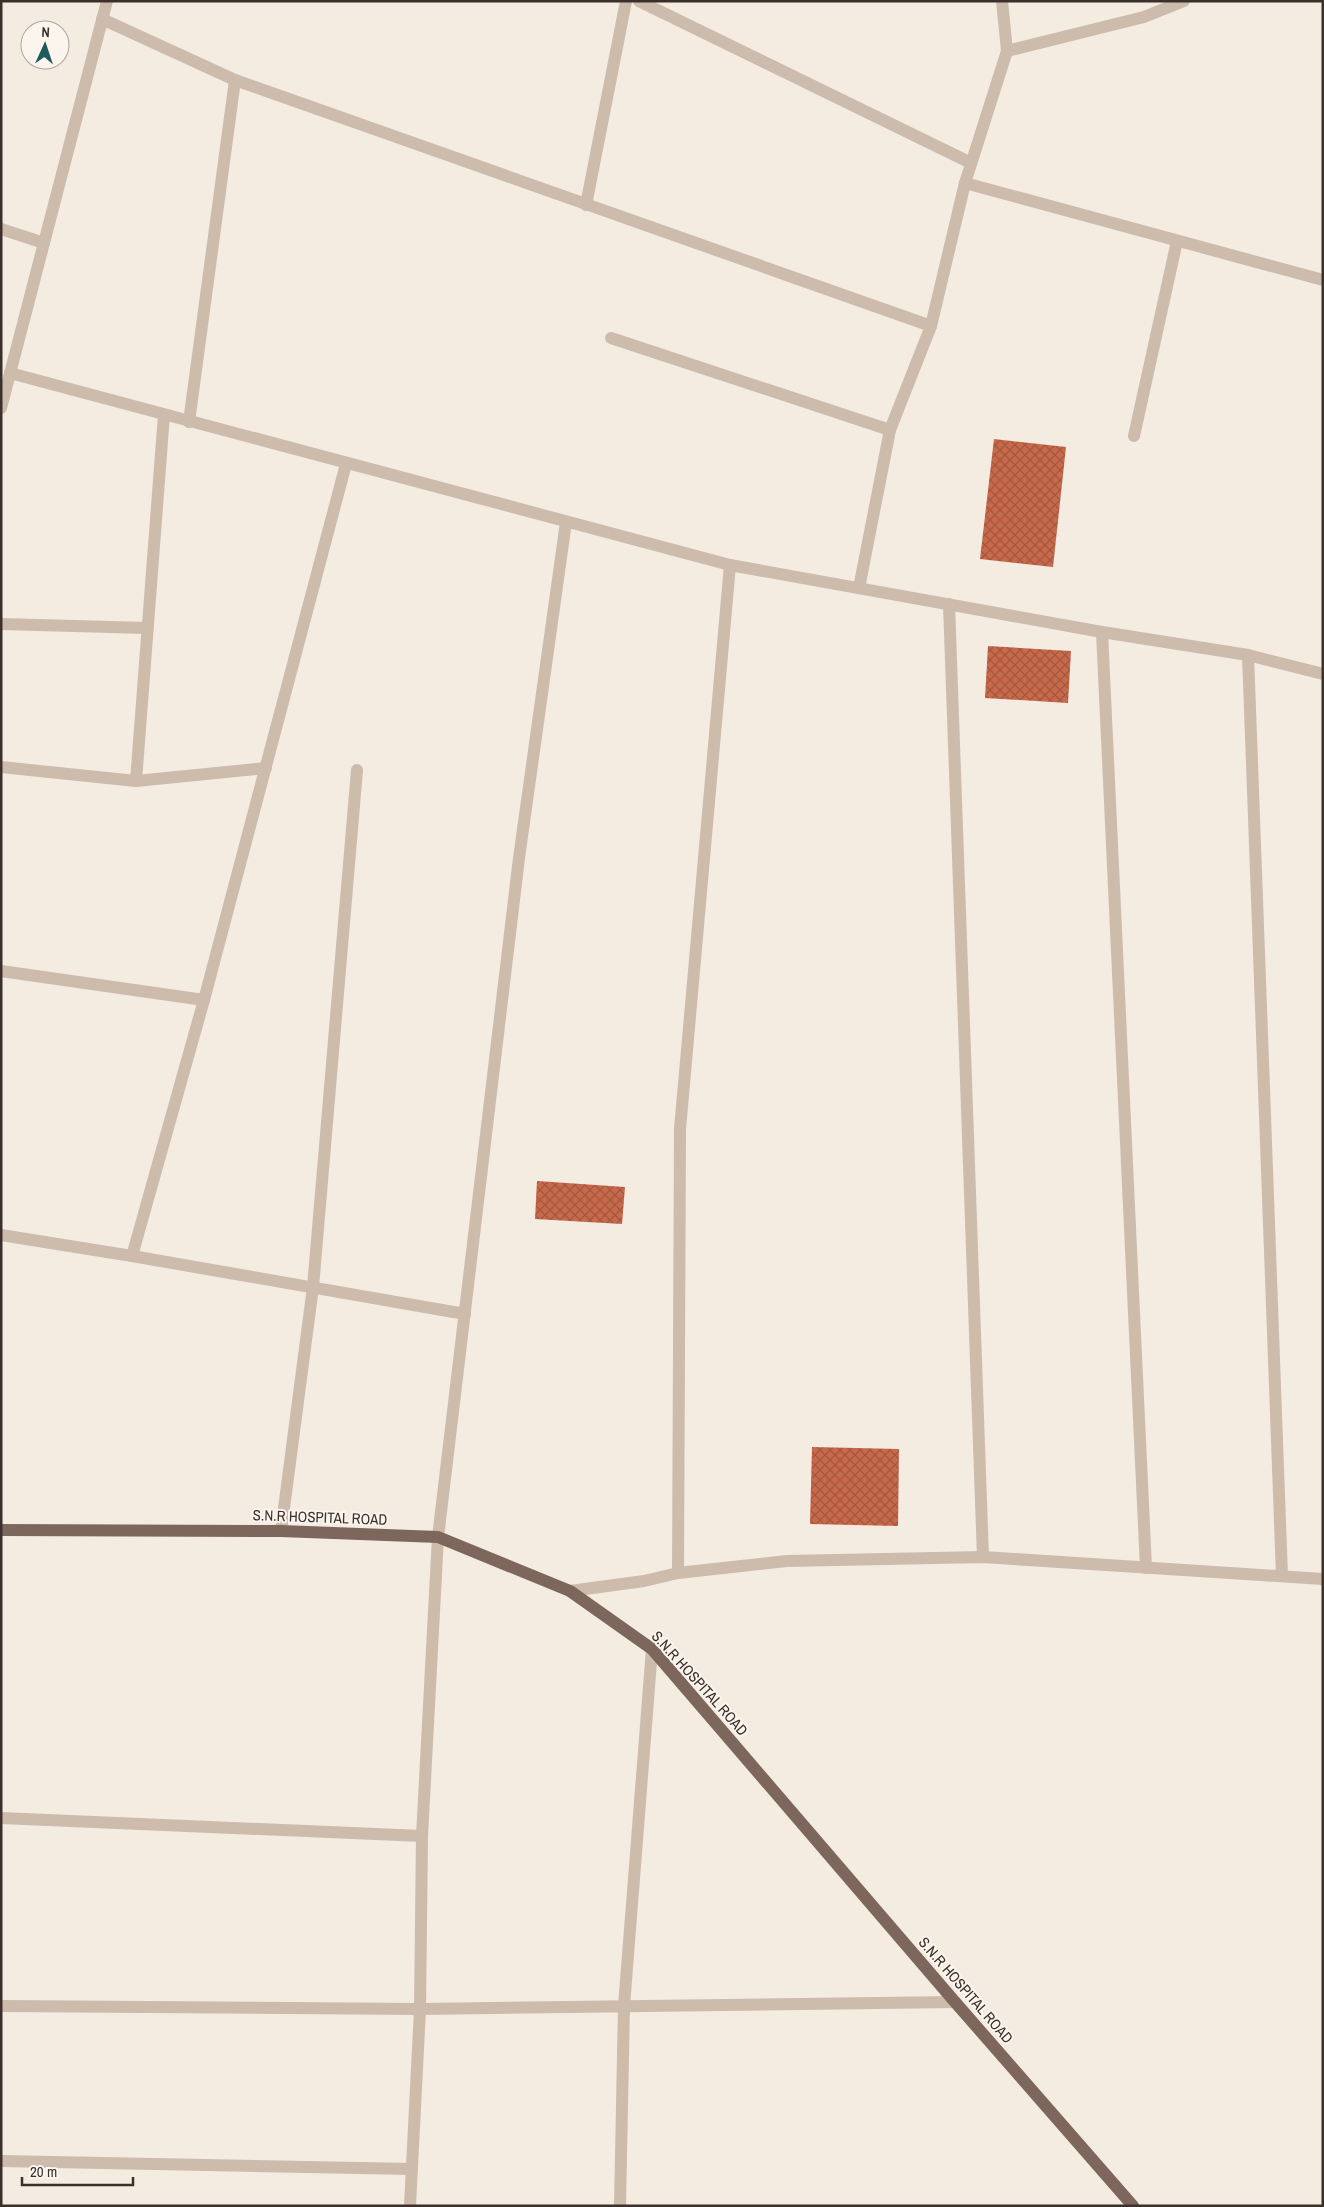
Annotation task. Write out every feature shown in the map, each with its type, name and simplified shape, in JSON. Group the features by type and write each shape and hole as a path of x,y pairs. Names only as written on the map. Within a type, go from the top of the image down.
{"main road":[{"name":"S.N.R HOSPITAL ROAD","path":"1,1530 282,1531 438,1537 570,1591 652,1648 955,2002 1133,2206"}],"street":[{"path":"1,408 107,1"},
{"path":"586,205 626,1"},
{"path":"639,1 971,163"},
{"path":"859,588 890,430 931,326 965,183 1007,51 1002,1"},
{"path":"1007,51 1144,16 1184,1"},
{"path":"102,19 236,80 931,326"},
{"path":"189,422 236,80"},
{"path":"965,183 1323,280"},
{"path":"1,229 44,244"},
{"path":"1134,436 1177,241"},
{"path":"612,338 890,430"},
{"path":"10,373 730,565 1102,632 1248,655 1323,674"},
{"path":"136,781 164,415"},
{"path":"132,1256 204,1000 346,464"},
{"path":"410,2206 420,2009 422,1836 438,1537 519,858 566,522"},
{"path":"678,1573 680,1129 730,565"},
{"path":"948,604 983,1557"},
{"path":"1,624 147,628"},
{"path":"1102,632 1146,1568"},
{"path":"1248,655 1282,1576"},
{"path":"1,767 136,781 266,768"},
{"path":"282,1531 313,1287 357,770"},
{"path":"1,971 204,1000"},
{"path":"1,1235 465,1314"},
{"path":"570,1591 644,1581 678,1573 787,1561 983,1557 1323,1579"},
{"path":"620,2206 624,2006 652,1648"},
{"path":"1,1818 422,1836"},
{"path":"1,2006 420,2009 955,2002"},
{"path":"1,2161 412,2169"}],"building":[{"path":"994,439 1066,447 1053,567 980,559"},
{"path":"988,646 1071,651 1068,703 985,698"},
{"path":"537,1181 625,1187 622,1224 535,1219"},
{"path":"812,1447 899,1449 898,1526 810,1524"}]}
